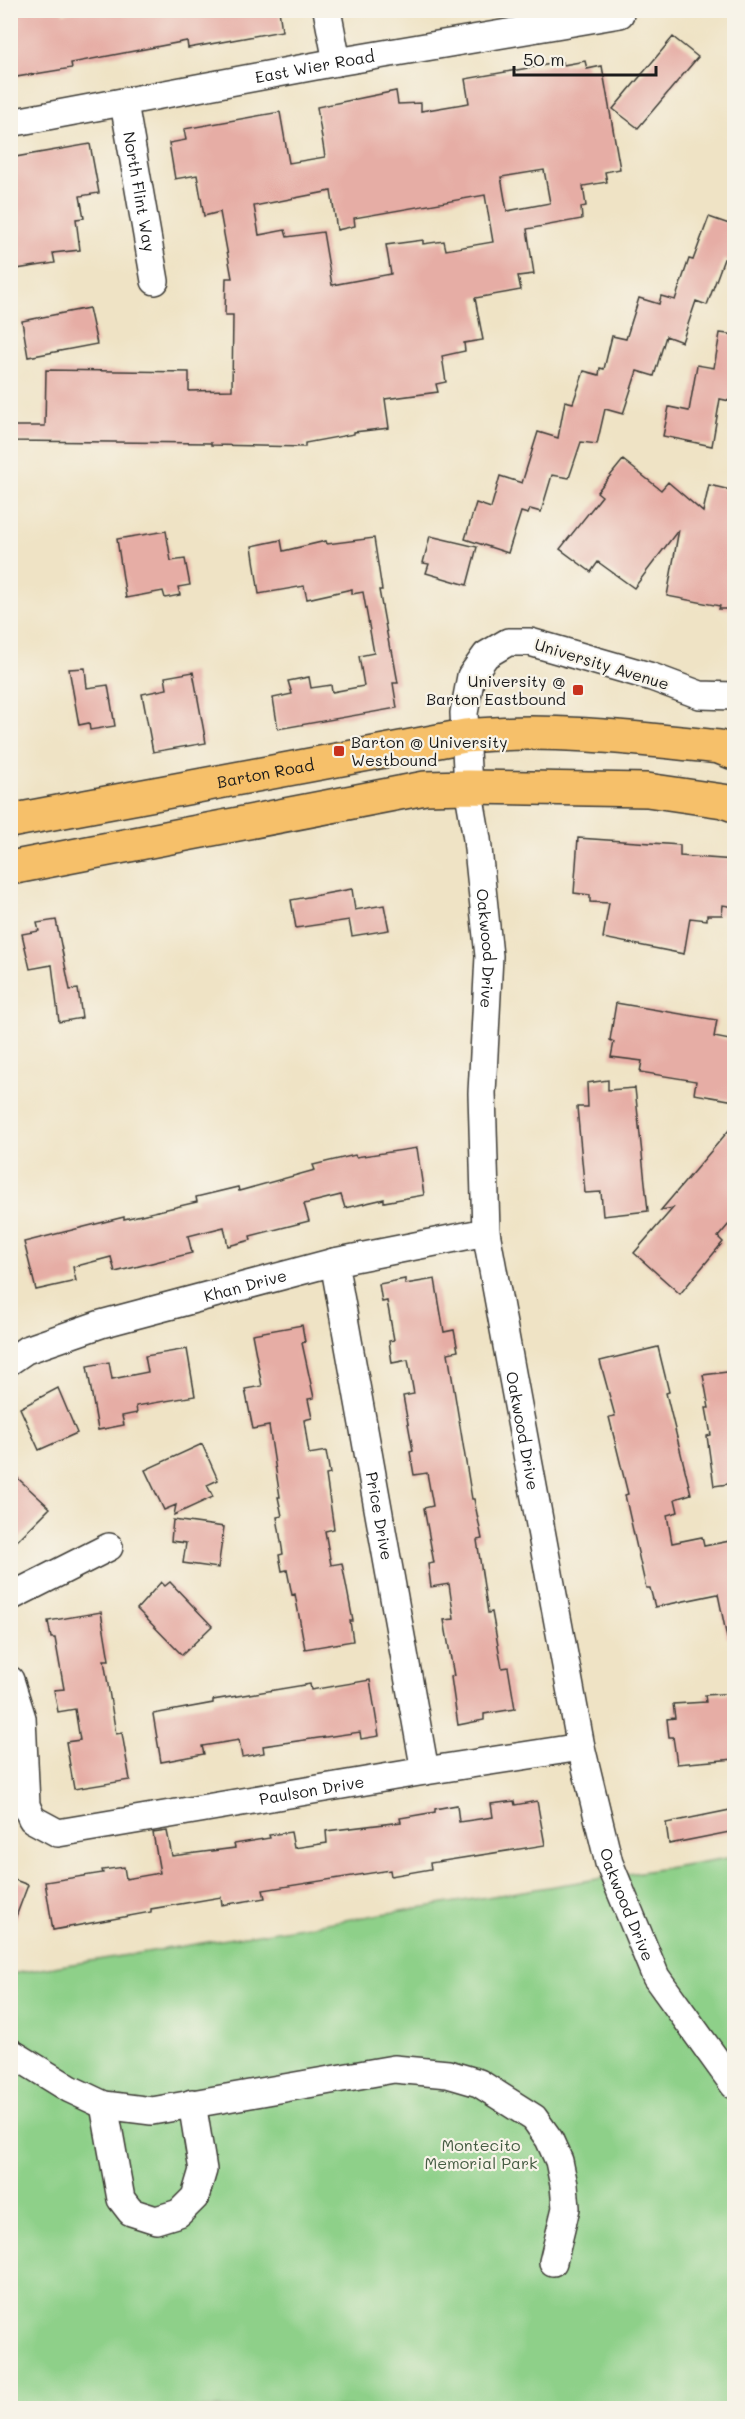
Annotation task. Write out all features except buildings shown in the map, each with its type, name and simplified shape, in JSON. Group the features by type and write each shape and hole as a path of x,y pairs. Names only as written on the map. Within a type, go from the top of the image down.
{"main road":[{"name":"Barton Road","path":"10,821 465,736 497,733 589,734 719,747 735,753"},
{"path":"10,868 425,788 647,790 723,801 735,806"}],"street":[{"path":"327,10 337,62"},
{"name":"East Wier Road","path":"10,123 337,62 620,14"},
{"name":"North Flint Way","path":"124,103 155,281"},
{"name":"University Avenue","path":"465,736 464,712 471,676 486,655 508,642 530,642 652,677 700,695 735,696"},
{"name":"Oakwood Drive","path":"465,736 468,787 477,839 489,956 482,1094 486,1232 581,1747 609,1863 656,1977 735,2085"},
{"name":"Khan Drive","path":"10,1361 26,1350 101,1324 334,1262 486,1232"},
{"name":"Price Drive","path":"334,1262 425,1771"},
{"path":"10,1597 109,1547"},
{"name":"Paulson Drive","path":"10,1680 22,1718 26,1805 32,1819 58,1833 581,1747"},
{"path":"10,2052 70,2089 104,2105 152,2111 394,2069 448,2074 479,2083 534,2118 549,2139 559,2161 566,2208 553,2262"},
{"path":"104,2105 121,2199 131,2212 156,2220 179,2212 195,2197 203,2170 192,2103"}],"green space":[{"name":"Montecito Memorial Park","path":"734,1857 734,2408 11,2408 11,1974"}],"place":[{"name":"University @ Barton Eastbound","path":"578,690"},
{"name":"Barton @ University Westbound","path":"339,751"}]}
